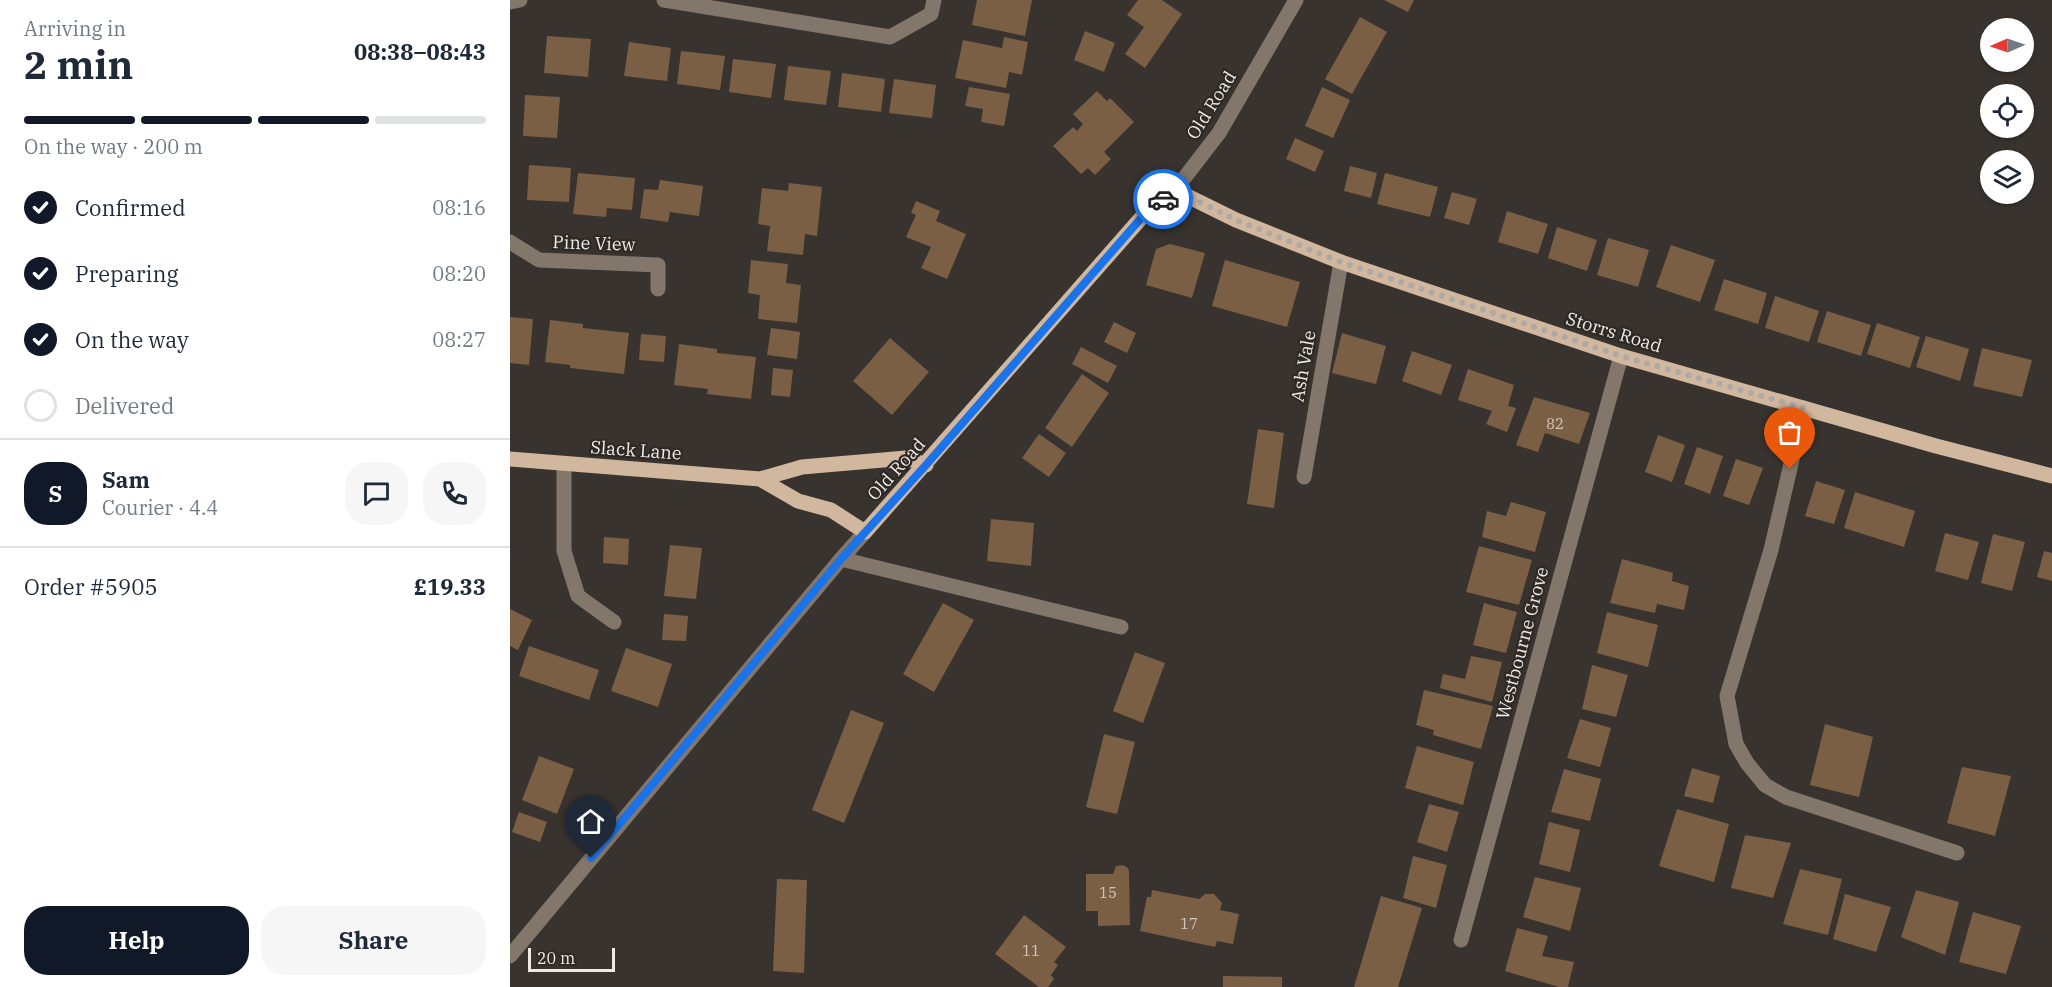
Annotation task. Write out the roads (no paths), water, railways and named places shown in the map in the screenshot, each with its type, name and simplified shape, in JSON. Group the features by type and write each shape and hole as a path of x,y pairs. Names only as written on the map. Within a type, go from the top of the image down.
{"main road":[{"name":"Storrs Road","path":"1176,190 1236,220 1341,262 1621,356 1936,446 2052,476"},
{"name":"Old Road","path":"866,532 1149,209 1176,190"},
{"name":"Slack Lane","path":"510,459 760,479 802,467 906,458 926,465"},
{"name":"Slack Lane","path":"760,479 798,501 831,510 866,532"}],"street":[{"path":"510,3 520,0"},
{"path":"664,0 890,37 931,14 934,0"},
{"name":"Old Road","path":"1176,190 1219,133 1296,0"},
{"name":"Pine View","path":"510,242 539,260 658,265 658,289"},
{"name":"Ash Vale","path":"1304,477 1341,262"},
{"name":"Westbourne Grove","path":"1461,940 1621,356"},
{"path":"1804,408 1771,550 1727,696 1736,744 1747,763 1765,785 1786,797 1957,853"},
{"path":"564,464 564,551 578,596 614,622"},
{"name":"Old Road","path":"510,956 866,532"},
{"path":"841,559 1121,627"}]}
